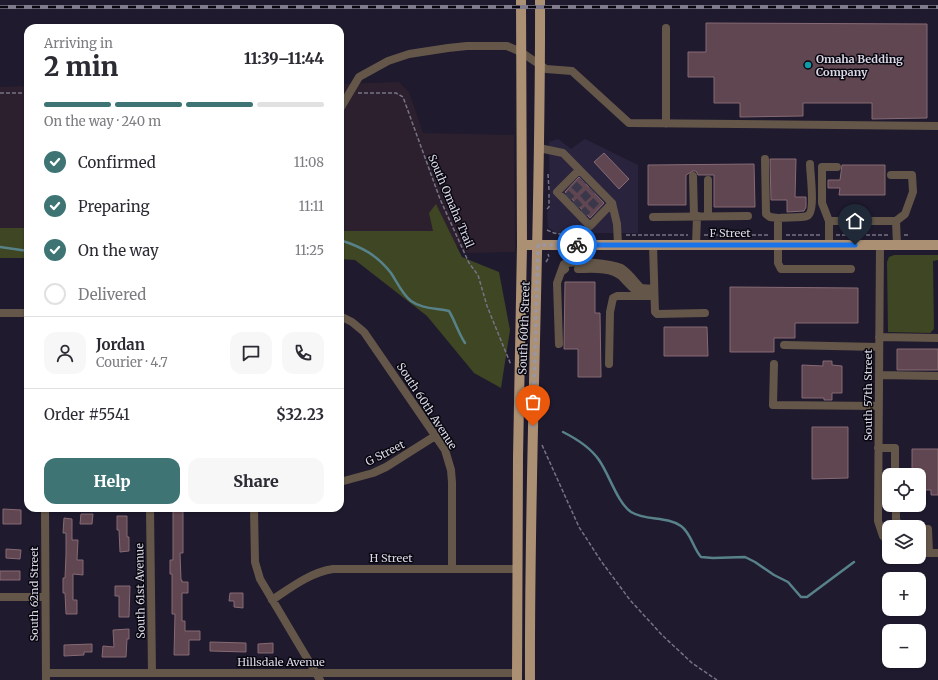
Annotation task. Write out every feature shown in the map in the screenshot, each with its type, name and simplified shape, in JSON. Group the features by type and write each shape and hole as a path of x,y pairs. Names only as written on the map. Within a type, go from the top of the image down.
{"main road":[{"name":"South 60th Street","path":"517,677 518,464 522,245 521,0"},
{"name":"South 60th Street","path":"530,680 530,541 538,245 540,0"},
{"name":"F Street","path":"522,245 618,240 653,245 696,240 830,240 880,245 897,240 938,245"}],"street":[{"path":"666,28 666,124"},
{"path":"344,103 359,77 388,61 409,54 467,46 507,46 521,52 546,68 572,71 629,123 938,126"},
{"path":"539,148 563,153 579,170 585,180 612,203 618,240"},
{"path":"765,159 766,214 770,217 778,218 807,216 810,213 812,206 810,164"},
{"path":"830,240 830,221 822,203 822,167 837,167"},
{"path":"579,170 557,192 590,226 612,203"},
{"path":"830,221 896,221 905,214 913,192 912,175 891,175"},
{"path":"693,176 696,240"},
{"path":"708,180 708,216"},
{"path":"653,217 748,216"},
{"path":"778,218 778,263 781,269 851,269"},
{"path":"896,221 897,240"},
{"path":"653,245 655,312 657,314 705,313"},
{"name":"South 57th Street","path":"880,245 878,521 882,533"},
{"path":"559,344 557,283 564,271 564,264 568,262 614,272 620,276 635,292 642,296"},
{"path":"578,269 591,266 615,266 630,275 641,288 654,292"},
{"path":"610,364 610,312 612,300 617,296 642,296 654,292"},
{"path":"0,313 24,313"},
{"name":"South 60th Avenue","path":"344,317 360,328 368,338 447,454 451,470 452,569"},
{"path":"879,337 938,338"},
{"path":"784,345 879,347"},
{"path":"774,364 773,405 879,406"},
{"path":"879,375 938,376"},
{"name":"G Street","path":"344,481 373,473 386,467 436,436"},
{"path":"878,448 895,448 895,468"},
{"name":"South 62nd Street","path":"45,512 46,676"},
{"name":"South 61st Avenue","path":"150,512 152,673"},
{"path":"254,512 255,562 260,579 318,677"},
{"path":"926,529 928,529 929,553 938,553"},
{"name":"H Street","path":"272,600 324,570 517,569"},
{"path":"0,597 45,597"},
{"name":"Hillsdale Avenue","path":"46,676 152,673 318,677 517,677"}],"path":[{"path":"0,93 24,93"},
{"name":"South Omaha Trail","path":"350,93 396,93 403,97 440,199 469,263 478,275 487,306 512,369"},
{"path":"545,229 567,236"},
{"path":"618,240 897,240 908,235"},
{"path":"542,444 579,527 601,561 630,600 662,635 692,663 717,680"}],"shaded area":[{"path":"399,82 409,92 423,133 514,135 515,252 468,253 433,231 344,231 344,84"},
{"path":"24,86 24,228 0,228 0,87"},
{"path":"558,139 571,149 585,139 638,165 638,233 556,233 548,227 547,213 550,207 549,142"}],"green space":[{"path":"436,204 462,257 499,272 510,330 501,388 474,373 427,316 355,260 344,259 344,231 433,231 429,213"},
{"path":"0,228 24,228 24,258 0,258"},
{"path":"894,255 938,255 938,260 933,261 934,329 930,333 888,332 887,262 889,257"}],"building":[{"name":"Omaha Bedding Company","path":"706,23 927,24 927,118 872,119 872,103 803,103 803,116 740,117 740,103 714,103 714,77 688,77 688,52 706,52"},
{"path":"604,153 629,179 619,189 594,162"},
{"path":"770,159 796,159 795,197 806,197 806,207 804,211 787,212 787,200 771,200"},
{"path":"754,164 755,207 714,207 714,175 698,175 696,171 686,175 686,205 648,205 648,165"},
{"path":"842,165 885,165 885,195 839,195 840,188 828,188 828,180 840,180"},
{"path":"579,177 604,203 590,218 565,192"},
{"path":"565,282 595,282 595,313 600,313 601,377 578,377 578,349 564,349"},
{"path":"730,287 858,288 858,323 795,323 795,338 774,338 774,352 730,352"},
{"path":"664,327 707,327 708,356 664,356"},
{"path":"897,349 938,349 938,370 897,370"},
{"path":"823,361 832,361 832,365 842,366 842,393 832,393 832,400 824,400 824,398 802,398 802,365 823,366"},
{"path":"812,427 848,427 848,478 812,479"},
{"path":"912,449 938,449 938,495 931,495 931,490 926,490 926,468 912,468"},
{"path":"3,509 21,510 21,524 3,524"},
{"path":"173,512 183,512 183,553 180,553 181,580 182,582 188,582 188,593 182,593 182,621 185,621 185,631 200,631 200,640 189,640 189,655 174,655 175,614 172,614 172,574 170,574 170,560 173,560"},
{"path":"81,514 93,514 92,524 80,524"},
{"path":"117,516 127,516 129,551 120,552"},
{"path":"64,518 72,519 72,540 78,540 77,560 83,560 83,575 73,574 73,600 77,600 77,614 66,614 65,593 63,593 66,555 66,533 63,533"},
{"path":"6,549 21,550 20,559 6,558"},
{"path":"0,571 20,571 20,580 0,580"},
{"path":"115,586 130,586 129,617 119,617 119,596 115,596"},
{"path":"230,593 243,593 243,608 234,607 234,601 229,601"},
{"path":"129,629 126,657 102,657 103,646 114,647 113,630"},
{"path":"210,642 246,643 246,652 210,651"},
{"path":"273,643 273,653 258,653 258,644"},
{"path":"92,644 92,652 84,652 84,655 64,656 64,645"}],"waterway":[{"path":"344,242 375,256 391,273 402,291 415,304 449,311 465,343"},
{"path":"0,247 24,250"},
{"path":"563,432 592,451 603,466 617,495 631,512 643,517 669,521 681,526 690,537 701,557 745,557 788,582 801,597 807,597 854,562"}],"tunnel":[{"path":"566,199 583,181"},
{"path":"574,207 592,190"},
{"path":"582,215 599,198"}],"railway":[{"path":"0,7 938,7"}],"way so far":[{"path":"533,426 538,245 577,245"}],"place":[{"name":"Omaha Bedding Company","path":"808,65"}],"route":[{"path":"577,245 855,245"}]}
